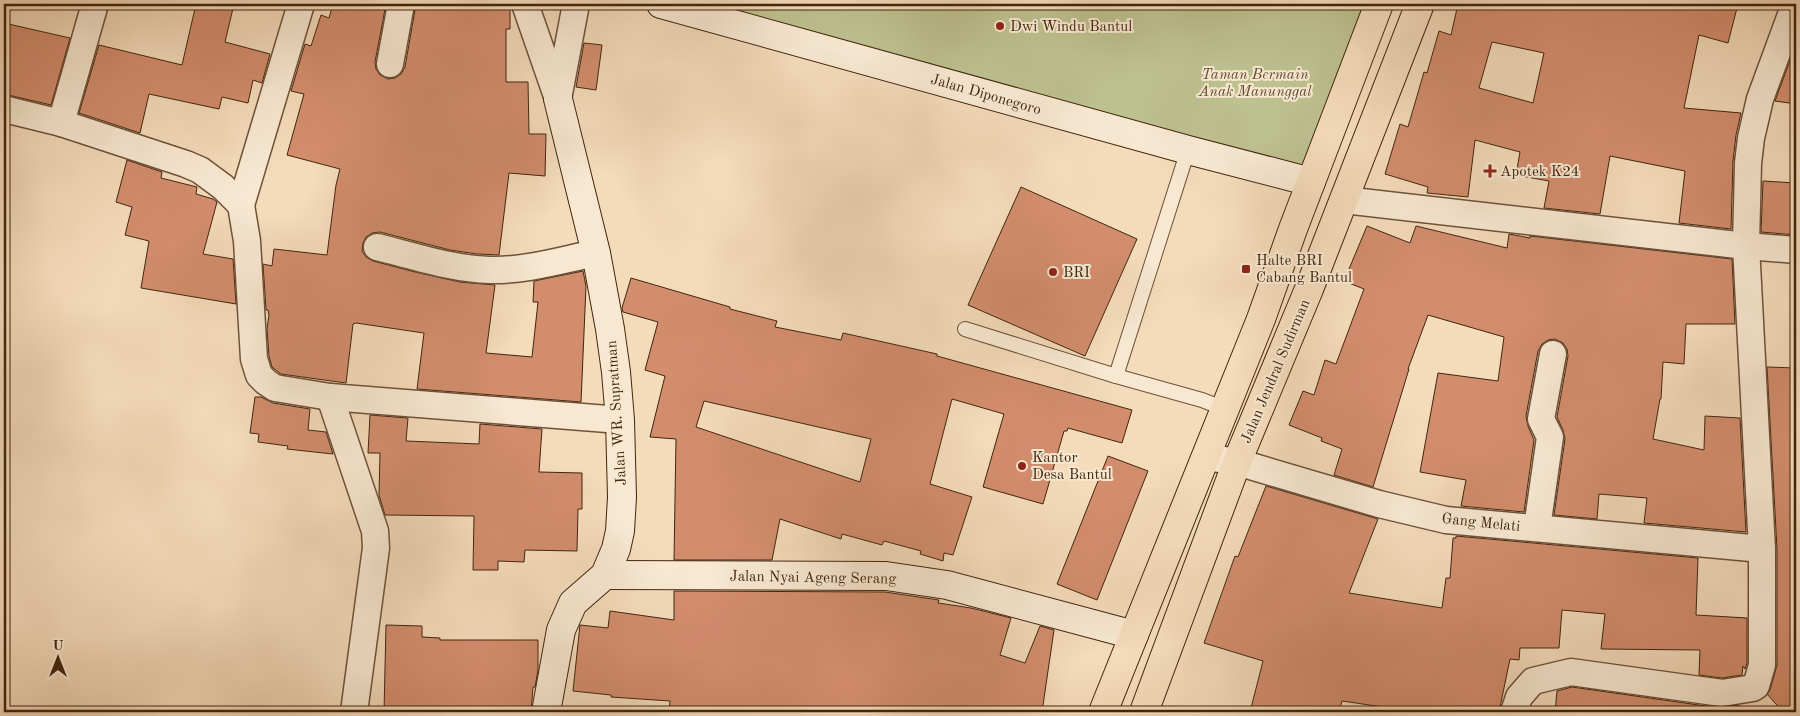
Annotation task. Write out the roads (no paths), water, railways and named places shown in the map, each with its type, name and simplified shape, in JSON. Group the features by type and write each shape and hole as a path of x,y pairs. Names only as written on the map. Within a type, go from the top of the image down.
{"main road":[{"name":"Jalan Jendral Sudirman","path":"1103,712 1207,457 1379,4"},
{"name":"Jalan Jendral Sudirman","path":"1144,712 1237,462 1309,289 1420,4"}],"street":[{"path":"62,123 95,4"},
{"path":"301,4 241,205 247,242 254,359 259,375 275,388 330,397 620,420"},
{"path":"390,64 401,4"},
{"name":"Jalan WR. Supratman","path":"525,4 558,99 596,253 613,346 620,420 622,513 616,549 604,575 573,604 561,630 546,712"},
{"name":"Jalan WR. Supratman","path":"558,99 576,4"},
{"name":"Jalan Diponegoro","path":"661,4 1188,150 1311,182"},
{"path":"1514,712 1519,697 1533,680 1571,672 1722,693 1756,686 1762,665 1762,549 1746,246 1748,164 1751,138 1760,99 1795,4"},
{"path":"4,109 62,123 200,170 241,205"},
{"path":"1344,200 1746,246 1796,250"},
{"path":"377,247 463,268 490,270 515,269 596,253"},
{"path":"1537,528 1550,437 1542,418 1553,354"},
{"path":"330,397 375,530 376,548 354,712"},
{"name":"Gang Melati","path":"1207,457 1237,462 1379,504 1446,520 1762,549"},
{"name":"Jalan Nyai Ageng Serang","path":"604,575 886,576 947,585 1134,635"}],"lane":[{"path":"1116,376 1188,150"},
{"path":"965,329 1116,376 1202,400 1225,409"}],"place":[{"name":"Dwi Windu Bantul","path":"1000,26"},
{"name":"Apotek K24","path":"1490,171"},
{"name":"Halte BRI Cabang Bantul","path":"1246,269"},
{"name":"BRI","path":"1053,272"},
{"name":"Kantor Desa Bantul","path":"1022,466"}],"park label":[{"name":"Taman Bermain Anak Manunggal","path":"1255,82"}]}
